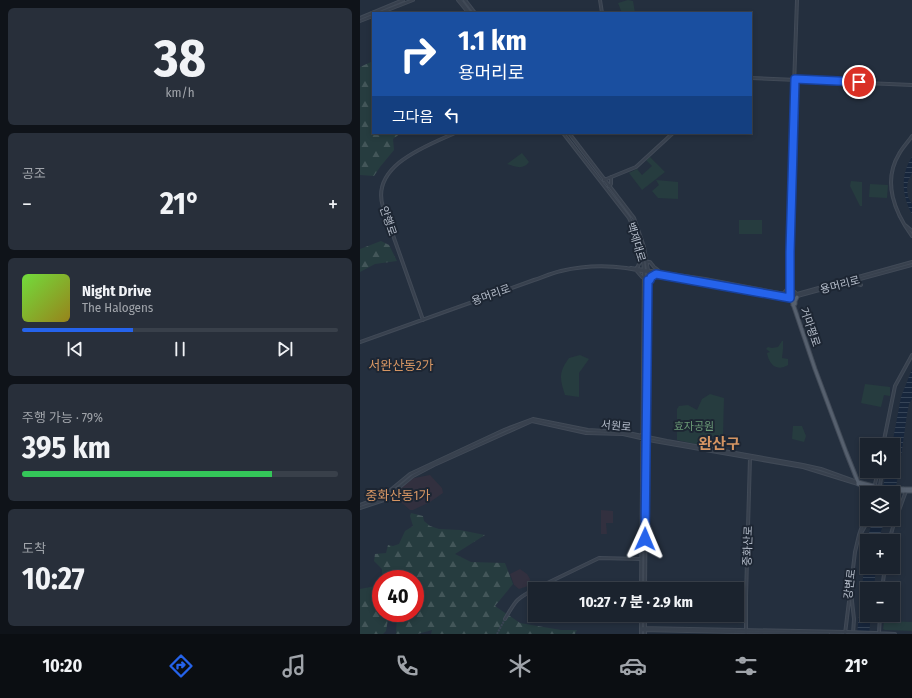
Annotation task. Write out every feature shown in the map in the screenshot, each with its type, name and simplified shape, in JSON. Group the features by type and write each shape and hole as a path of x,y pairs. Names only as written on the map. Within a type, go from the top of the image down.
{"main road":[{"name":"거마평로","path":"790,296 814,369 858,483"},
{"path":"793,305 797,296"},
{"name":"서원로","path":"858,483 866,486"}],"street":[{"path":"374,12 403,0"},
{"path":"382,12 412,0"},
{"path":"459,0 466,11 469,12"},
{"path":"465,0 474,12"},
{"path":"600,0 602,12"},
{"name":"거마평로","path":"790,296 792,143 797,0"},
{"path":"360,18 372,13"},
{"path":"360,21 372,16"},
{"path":"752,78 912,85"},
{"name":"안행로","path":"423,320 383,208 381,193 382,185 386,177 406,157 453,134"},
{"name":"백제대로","path":"564,134 629,218 636,234 643,260 641,582"},
{"name":"백제대로","path":"569,134 634,218 642,238 647,262 645,582"},
{"path":"602,182 636,167 672,134"},
{"path":"912,136 898,155 890,182 891,193 896,208 904,225 912,236"},
{"path":"609,186 611,184 611,177"},
{"path":"904,225 912,231"},
{"path":"643,260 637,269 644,278"},
{"path":"647,262 650,262 658,270 657,273 651,277 650,280 648,280"},
{"name":"용머리로","path":"360,342 560,271 592,266 644,270 797,296 912,264"},
{"name":"용머리로","path":"797,296 912,264"},
{"name":"용머리로","path":"657,273 790,296"},
{"path":"854,281 854,283 861,285"},
{"path":"783,294 788,288 790,288 797,296"},
{"path":"884,438 895,386 912,355"},
{"name":"서원로","path":"360,506 384,500 413,476 532,421 538,421 586,433 623,434 803,465 858,483"},
{"name":"서원로","path":"646,438 651,441 812,469 858,483"},
{"path":"646,444 651,441"},
{"name":"중화산로","path":"746,632 750,458"},
{"path":"852,480 855,476"},
{"path":"892,534 907,490"},
{"name":"강변로","path":"846,632 852,580 850,580 862,526"},
{"path":"859,535 865,526"},
{"path":"549,582 599,558 645,559"},
{"path":"850,591 854,619 853,634"},
{"path":"505,618 518,598 528,593"},
{"path":"641,622 641,634"},
{"path":"645,622 645,634"},
{"path":"879,634 880,622"},
{"path":"641,629 828,634"},
{"path":"746,632 846,632 895,634"}],"shaded area":[{"path":"430,475 442,488 443,493 430,502 410,510 394,496 406,483 414,478"},
{"path":"601,510 613,511 613,523 606,523 607,534 601,534"},
{"path":"520,569 527,574 530,579 528,586 519,589 514,585 510,574"}],"green space":[{"path":"628,0 633,1 635,12 622,12 618,3"},
{"path":"372,61 372,134 400,134 393,139 394,150 374,176 360,175 360,67"},
{"path":"522,153 529,162 527,165 519,167 507,164"},
{"path":"650,157 665,172 642,190 629,173 637,169 642,175 652,166 646,160"},
{"path":"656,180 678,182 678,199 658,198 652,191 659,185"},
{"path":"851,181 862,182 862,206 860,206 850,186"},
{"path":"870,184 888,185 887,198 869,197"},
{"path":"739,220 762,220 762,234 739,234"},
{"path":"381,241 389,245 397,261 375,264 360,272 360,249"},
{"path":"782,341 782,358 788,359 788,365 780,368 771,363 767,353 770,352 766,349 768,347 778,347"},
{"path":"580,355 589,359 579,373 579,397 565,395 561,380 563,368 569,358"},
{"path":"865,384 890,387 890,396 884,395 881,407 861,403"},
{"name":"효자공원","path":"710,394 724,398 723,436 708,436 699,445 677,440 677,409 679,406 688,405 697,410 702,399"},
{"path":"793,426 802,426 806,436 804,442 792,439"},
{"path":"411,513 423,516 424,521 430,526 439,529 460,530 485,535 455,554 471,562 505,563 513,584 495,606 520,623 561,630 577,630 575,634 431,634 432,630 418,634 396,634 397,622 424,622 424,570 382,570 374,561 375,554 386,553 388,545 393,546 399,544 405,531 413,526 410,516"},
{"path":"372,587 372,622 388,622 386,631 383,634 360,634 360,589"},
{"path":"884,622 912,622 912,631 883,629"}],"water":[{"path":"912,157 912,173 908,181 907,188 908,197 912,204 912,214 904,193 904,178 908,164"},
{"path":"912,369 912,399 909,404 907,414 900,464 900,438 893,438 901,397"},
{"path":"885,478 898,478 896,486 883,486"},
{"path":"871,526 883,526 880,534 869,534"},
{"path":"863,574 875,574 875,582 863,582"},
{"path":"860,606 860,622 870,622 869,634 857,634"}],"tunnel":[{"path":"497,634 505,619"}],"district":[{"name":"서완산동2가","path":"401,365"},
{"name":"완산구","path":"719,444"},
{"name":"중화산동1가","path":"398,495"}],"route":[{"path":"645,539 648,280 656,274 790,298 792,143 795,79 859,82"}]}
